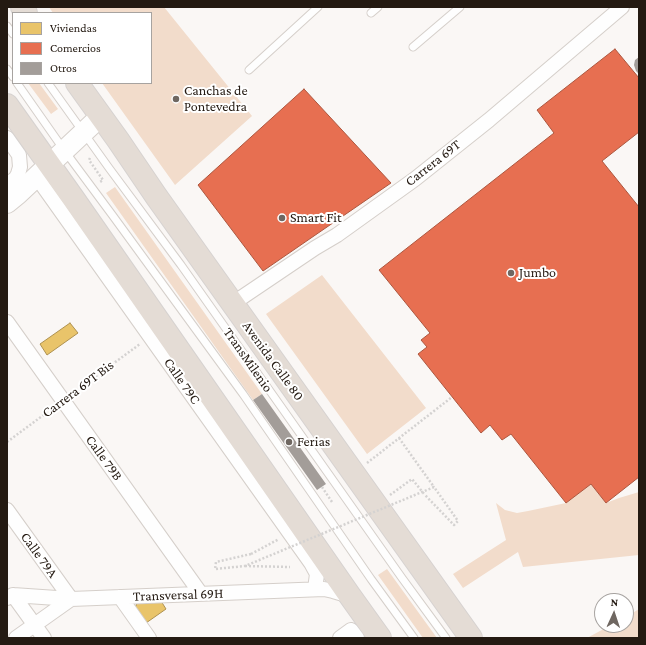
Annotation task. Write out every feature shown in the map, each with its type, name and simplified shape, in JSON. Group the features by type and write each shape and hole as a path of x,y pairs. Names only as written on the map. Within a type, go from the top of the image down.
{"highway":[{"name":"Avenida Calle 80","path":"78,84 232,304 471,638"},
{"path":"7,105 42,164 380,638"}],"main road":[{"path":"7,203 18,194 42,164 101,116"}],"street":[{"name":"Carrera 69T","path":"232,304 315,248 337,235 415,179 489,120 622,7"},
{"name":"Calle 79C","path":"7,138 18,155 42,164 150,336 316,570 317,577 315,589"},
{"path":"7,184 15,179 18,174 42,164"},
{"name":"Calle 79B","path":"7,322 201,594"},
{"name":"Calle 79A","path":"7,510 71,599"},
{"name":"Transversal 69H","path":"10,596 71,599 324,589 350,596"},
{"path":"10,596 44,638"},
{"path":"120,597 149,638"},
{"path":"16,638 71,599"}],"lane":[{"path":"249,70 318,7"},
{"path":"371,13 378,7"},
{"path":"412,47 460,7"},
{"name":"TransMilenio","path":"17,84 42,164 113,216 243,394 371,579 414,638"},
{"name":"TransMilenio","path":"49,84 181,265 446,638"}],"path":[{"path":"88,160 103,180"},
{"name":"Carrera 69T Bis","path":"7,442 150,336"},
{"path":"367,463 452,397"},
{"path":"390,495 412,479 454,525 458,521 399,438"},
{"path":"322,487 332,502"},
{"path":"245,566 434,487"},
{"path":"348,520 353,526"},
{"path":"345,524 349,530"},
{"path":"289,532 251,554 216,562 215,569 245,566 290,567"}],"shaded area":[{"name":"Canchas de Pontevedra","path":"49,7 164,7 252,116 175,185 103,84 152,84 152,12 52,12"},
{"path":"29,84 40,84 58,109 51,114"},
{"path":"115,187 262,394 253,400 106,193"},
{"path":"322,275 426,408 367,454 266,314"},
{"path":"591,484 606,503 639,492 639,555 523,567 518,552 463,588 453,574 506,540 496,503 505,510 517,513 528,511 566,503"},
{"path":"387,569 437,638 423,638 378,575"},
{"path":"639,609 639,638 587,638 596,633 634,633 634,612"}],"building: Viviendas":[{"path":"70,323 78,333 47,355 40,344"},
{"path":"161,601 166,609 146,623 135,608 137,603"}],"building: Comercios":[{"name":"Jumbo","path":"615,49 639,78 639,132 602,161 639,207 639,477 606,503 591,484 566,503 511,434 502,440 490,425 481,433 418,354 427,347 421,340 430,333 379,270 554,133 537,110"},
{"path":"304,89 391,183 263,271 198,185"}],"building: Otros":[{"path":"639,57 639,74 634,65 635,60"},
{"name":"Ferias","path":"262,394 326,484 317,490 253,400"}],"place":[{"name":"Canchas de Pontevedra","path":"176,99"},
{"name":"Smart Fit","path":"282,218"},
{"name":"Jumbo","path":"511,273"},
{"name":"Ferias","path":"289,442"}]}
